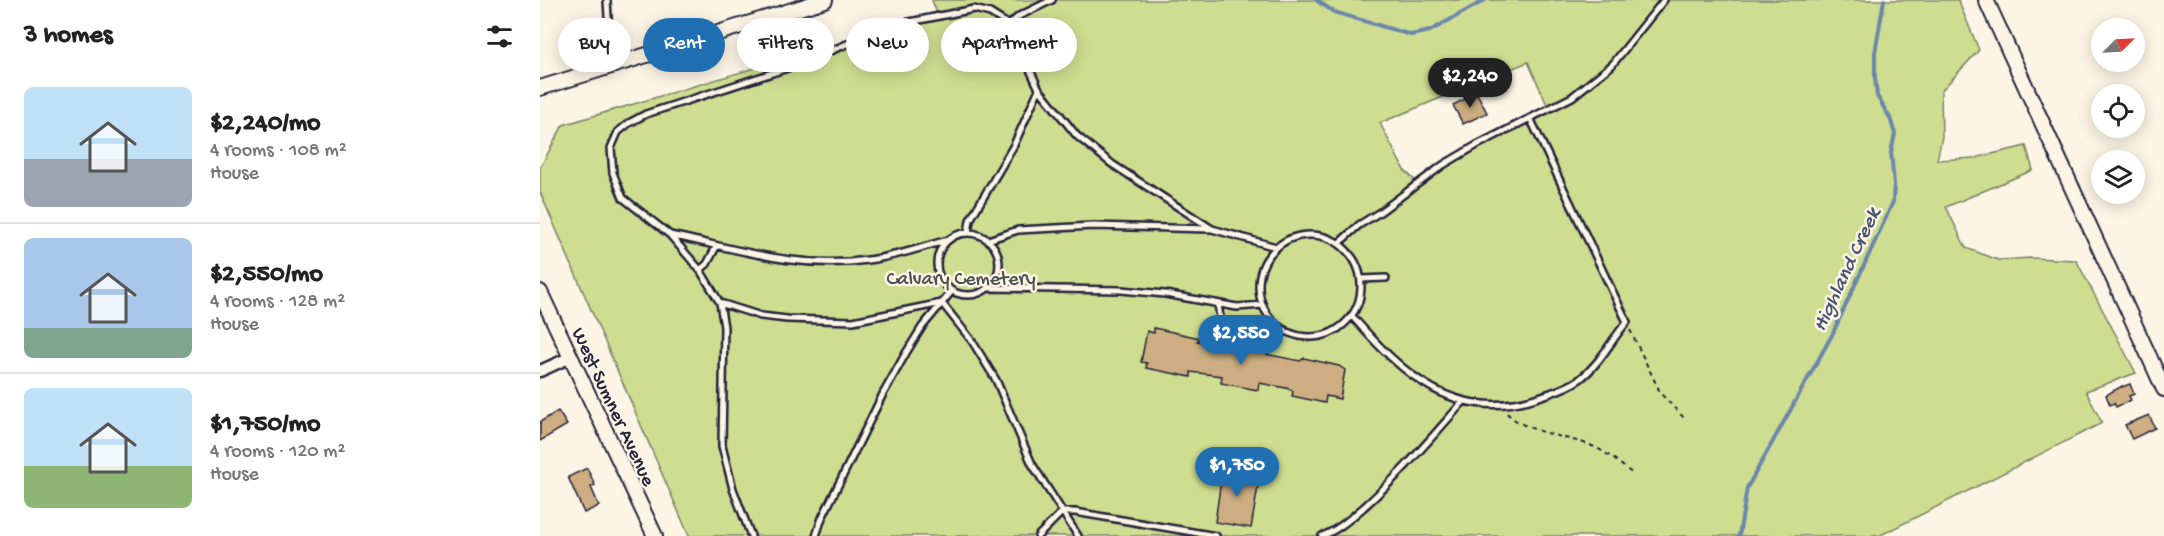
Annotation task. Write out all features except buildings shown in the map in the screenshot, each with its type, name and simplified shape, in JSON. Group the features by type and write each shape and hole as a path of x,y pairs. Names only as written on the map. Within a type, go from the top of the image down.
{"main road":[{"path":"631,60 825,0"},
{"path":"1986,0 2164,389"},
{"path":"540,88 591,72"},
{"name":"West Sumner Avenue","path":"540,292 656,536"}],"street":[{"path":"540,371 571,357"}],"lane":[{"path":"607,0 608,18"},
{"path":"1017,18 1052,0"},
{"path":"1339,243 1359,225 1443,165 1477,145 1572,97 1612,64 1664,0"},
{"path":"751,536 733,489 722,446 724,327 720,303 700,270 670,235 623,198 612,173 611,148 618,132 646,114 800,64 875,32 905,23 974,9 990,13 998,18"},
{"path":"1031,72 1039,89 1077,136 1112,164 1212,229"},
{"path":"968,233 970,220 1014,145 1039,89"},
{"path":"1352,316 1376,344 1406,372 1440,393 1462,402 1494,406 1524,402 1561,390 1581,378 1600,358 1627,322 1530,118"},
{"path":"988,240 1018,230 1083,226 1212,229 1276,247"},
{"path":"670,235 785,261 820,263 869,260 968,233 988,240 999,257 998,276 989,288 976,295 966,296 952,291 941,280 937,270 937,259 948,240"},
{"path":"1307,234 1323,236 1339,243 1349,253 1357,265 1361,279 1361,292 1352,316 1341,327 1328,334 1306,337 1275,324 1263,305 1260,293 1262,268 1276,247 1290,238 1307,234"},
{"path":"700,270 707,264 716,247"},
{"path":"1361,279 1386,278"},
{"path":"989,288 1121,290 1166,294 1237,307 1263,305"},
{"path":"816,536 822,518 883,394 922,327 952,291"},
{"path":"720,303 761,316 787,320 853,321 942,303"},
{"path":"942,303 972,341 996,380 1032,464 1078,536"},
{"path":"1218,304 1221,324 1234,333 1264,338 1277,337 1285,330"},
{"path":"1322,536 1345,523 1376,496 1409,463 1462,402"},
{"path":"1038,536 1062,512 1092,514 1216,536"}],"path":[{"path":"1627,322 1661,394 1686,420"},
{"path":"1506,405 1506,412 1512,419 1592,446 1613,458 1634,475"}],"green space":[{"name":"Calvary Cemetery","path":"932,0 1958,0 1979,50 1941,91 1942,137 1937,160 1975,158 2026,146 2033,170 1946,207 1966,248 1998,260 2031,258 2076,260 2136,373 2086,391 2102,423 1879,536 689,536 540,192 540,168 563,125 742,72 834,72 834,45 846,41 846,72 929,72 929,18 924,18 937,14","holes":["1528,62 1548,107 1419,184 1404,170 1380,123"]}],"waterway":[{"name":"Highland Creek","path":"1316,0 1334,12 1411,35 1430,31 1485,0"},
{"name":"Highland Creek","path":"1739,536 1747,488 1832,335 1893,202 1891,152 1895,134 1890,118 1877,96 1875,78 1875,53 1884,0"}]}
